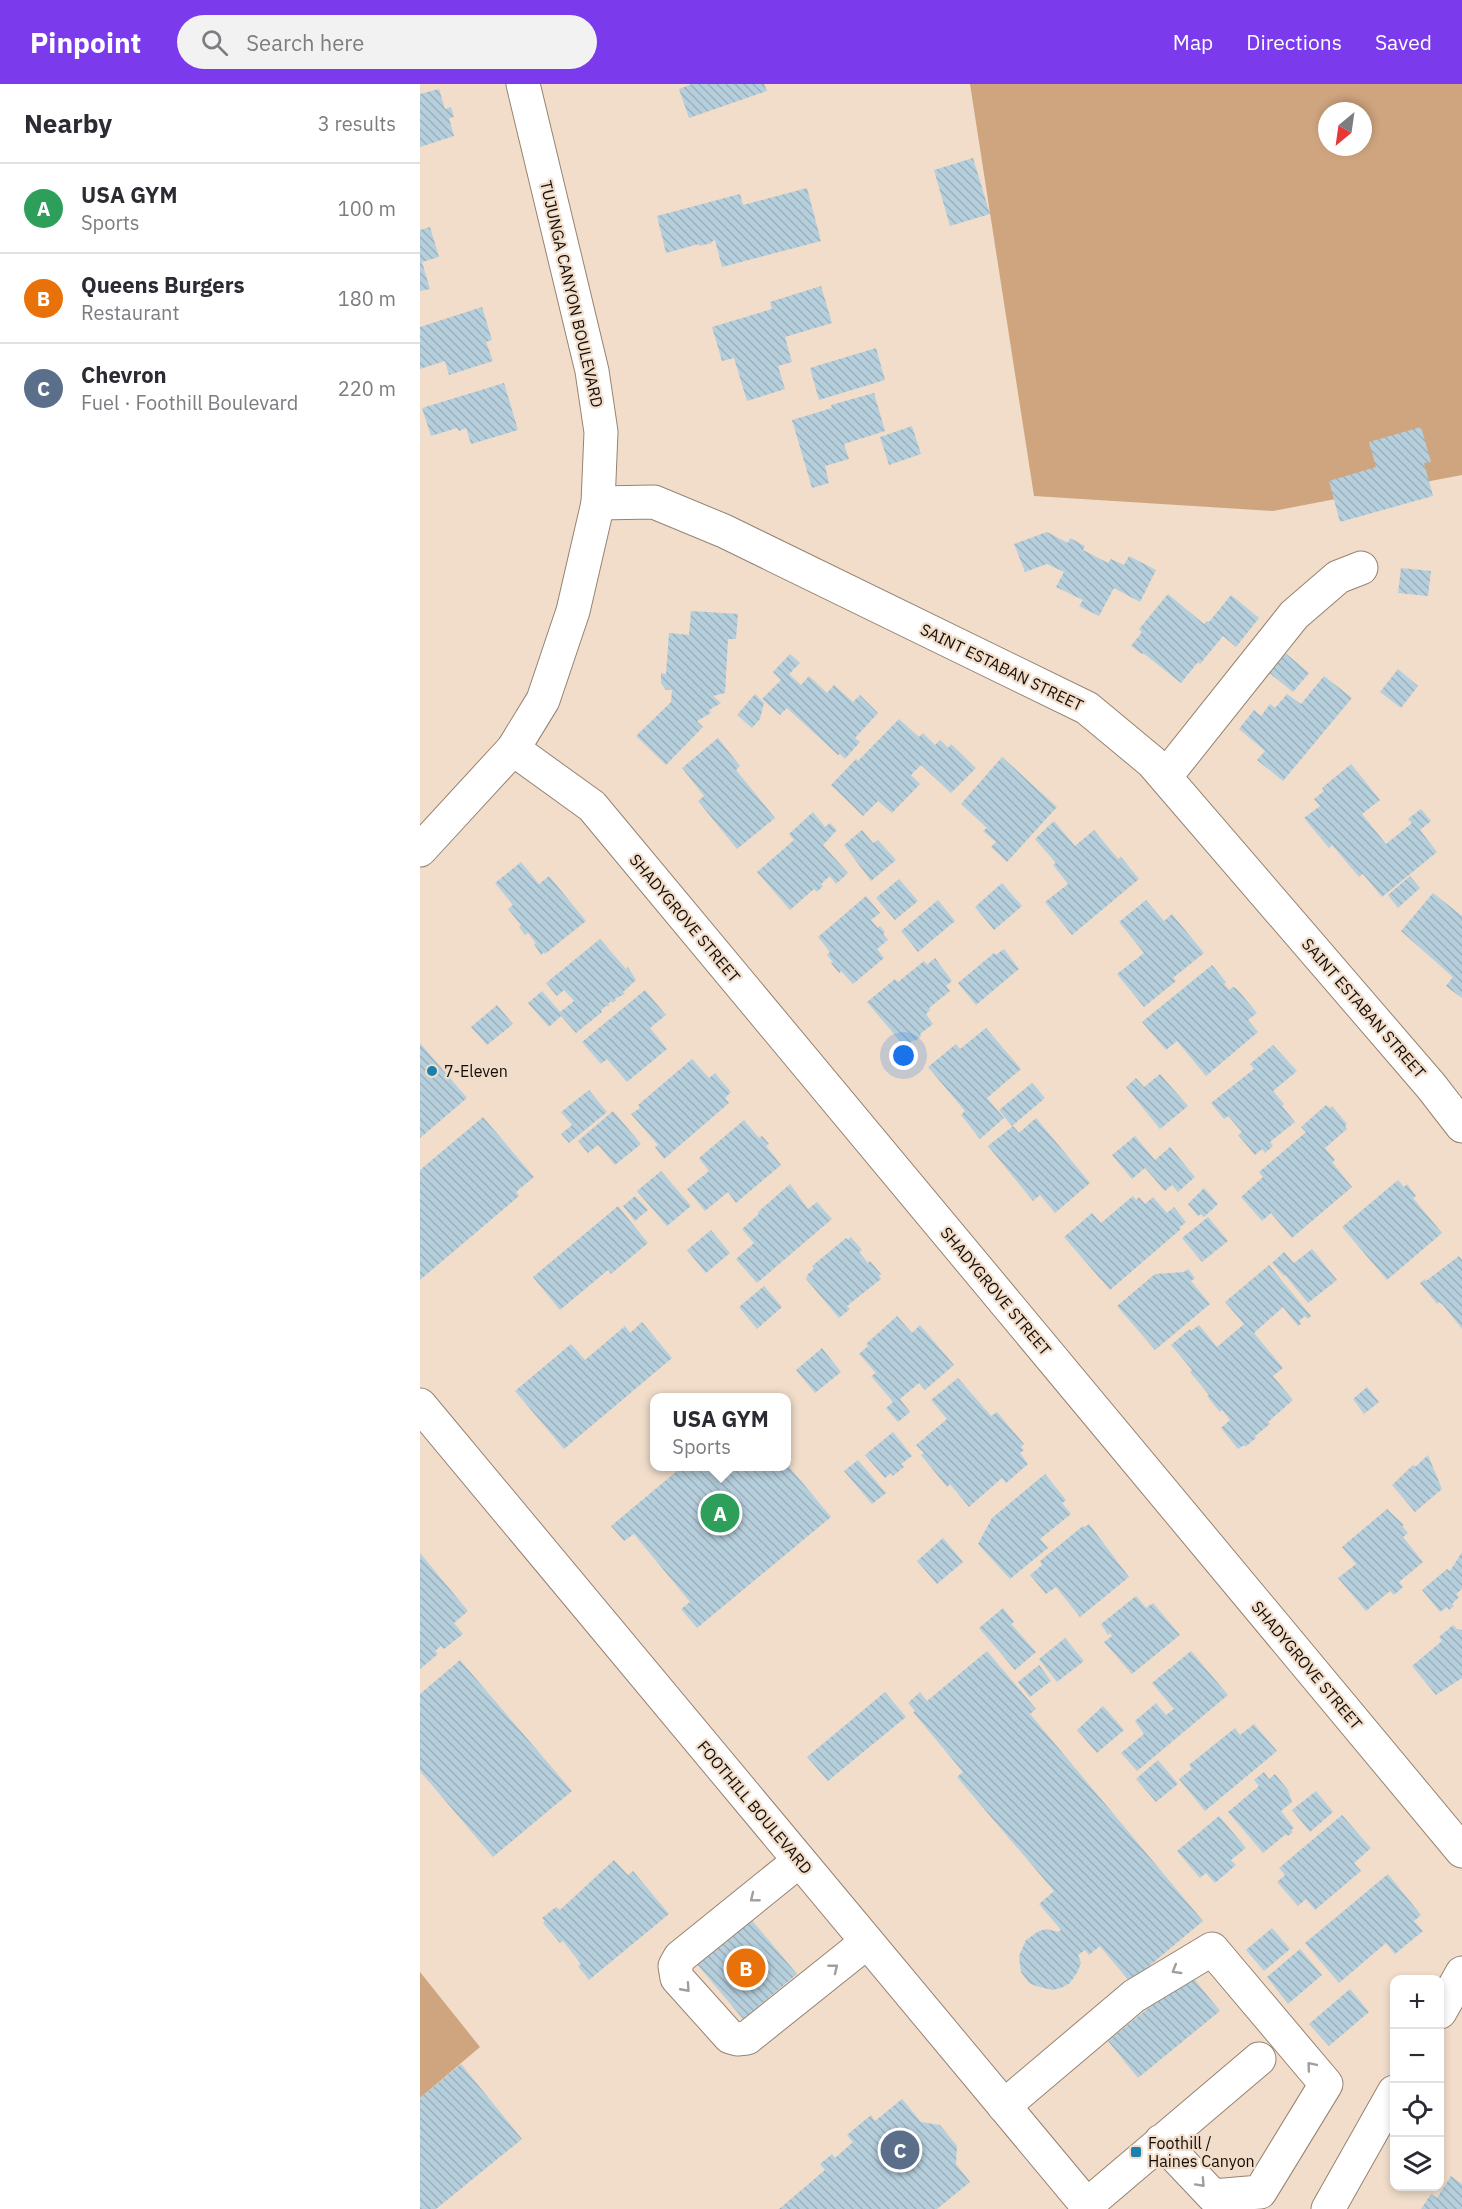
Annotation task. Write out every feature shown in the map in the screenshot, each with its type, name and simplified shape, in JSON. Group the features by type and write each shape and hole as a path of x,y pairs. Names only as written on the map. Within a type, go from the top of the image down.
{"street":[{"name":"TUJUNGA CANYON BOULEVARD","path":"420,850 513,749 543,700 573,611 598,503 601,432 592,371 523,84"},
{"name":"SAINT ESTABAN STREET","path":"598,503 654,502 724,531 1087,708 1152,762 1431,1086 1462,1126"},
{"path":"1165,777 1294,615 1338,578 1361,568"},
{"name":"SHADYGROVE STREET","path":"513,749 592,806 1462,1851"},
{"name":"FOOTHILL BOULEVARD","path":"420,1405 1088,2207"},
{"path":"799,1861 680,1957 675,1966 676,1978 730,2037 747,2038 867,1942"},
{"path":"1004,2106 1134,1996 1212,1948 1326,2084 1260,2192 1213,2196 1161,2141"},
{"path":"1444,2005 1462,1973"},
{"path":"1088,2207 1161,2141 1259,2059"},
{"path":"1328,2209 1390,2101"}],"shaded area":[{"path":"970,84 1462,84 1462,475 1273,511 1034,496"},
{"path":"420,1972 480,2047 420,2098"}],"building":[{"path":"692,84 764,84 767,91 689,118 679,89"},
{"path":"439,89 445,109 451,107 454,117 449,118 454,136 420,147 420,94"},
{"path":"973,158 990,214 950,226 934,170"},
{"path":"807,188 821,241 722,267 715,240 712,243 666,253 657,216 740,194 743,205"},
{"path":"430,227 439,257 422,262 430,289 420,291 420,230"},
{"path":"821,286 832,323 785,337 792,362 778,366 785,389 747,401 734,358 722,361 712,327 772,309 770,302"},
{"path":"482,307 492,340 486,342 493,361 449,375 445,361 420,369 420,327"},
{"path":"876,348 885,380 819,400 810,368"},
{"path":"504,383 518,430 471,444 466,428 459,431 457,428 431,436 422,408"},
{"path":"874,393 885,431 844,444 849,459 825,466 829,483 812,488 792,420 832,408 831,405"},
{"path":"912,426 921,454 889,465 880,437"},
{"path":"1421,427 1431,462 1424,463 1433,496 1340,522 1329,481 1376,467 1369,442"},
{"path":"1047,532 1068,543 1070,538 1085,546 1083,550 1108,563 1111,559 1124,565 1129,556 1156,570 1140,602 1114,588 1099,616 1079,606 1083,600 1056,587 1064,572 1047,564 1025,572 1014,544"},
{"path":"1401,568 1431,571 1428,596 1398,593"},
{"path":"1168,594 1204,624 1209,622 1231,595 1259,618 1236,647 1223,636 1181,683 1131,646 1142,632 1139,629"},
{"path":"691,611 738,614 736,639 728,639 725,693 713,696 721,703 709,710 711,713 697,721 703,727 666,765 636,736 671,702 672,690 666,690 661,683 661,673 666,674 669,633 689,635"},
{"path":"1283,651 1309,673 1293,692 1267,671"},
{"path":"790,654 800,663 789,674 801,685 809,676 827,693 834,685 853,702 860,695 878,713 855,738 860,742 845,759 787,708 780,715 762,699 781,680 773,672"},
{"path":"1398,669 1418,686 1401,708 1380,692"},
{"path":"1324,676 1352,698 1283,781 1257,760 1265,751 1239,729 1254,710 1261,716 1270,704 1275,708 1287,694 1301,704"},
{"path":"755,694 764,703 760,719 752,728 737,715"},
{"path":"899,719 919,737 923,733 935,745 940,740 948,748 951,744 976,768 951,793 921,765 911,775 920,784 892,813 878,801 863,816 831,785"},
{"path":"718,738 740,766 736,770 775,818 737,849 698,801 704,796 682,768"},
{"path":"1002,757 1057,807 1007,862 991,847 996,842 983,831 987,828 961,804"},
{"path":"1351,764 1380,800 1362,814 1386,844 1412,823 1408,819 1421,809 1431,821 1420,830 1437,852 1382,897 1363,874 1359,877 1332,845 1329,848 1304,818 1320,806 1314,799 1324,791 1322,788"},
{"path":"813,812 825,827 830,823 837,830 823,845 848,873 836,884 830,876 821,884 823,886 817,892 814,889 790,910 757,872 794,840 789,834"},
{"path":"1054,821 1075,846 1094,830 1118,859 1121,857 1139,879 1072,935 1045,902 1068,884 1053,865 1056,863 1035,839"},
{"path":"862,830 873,843 878,840 896,860 871,881 844,845"},
{"path":"521,862 539,884 549,876 586,921 541,955 534,944 536,943 519,927 521,925 508,909 513,905 495,883"},
{"path":"1410,876 1420,888 1398,908 1388,895"},
{"path":"899,879 918,901 895,920 876,898"},
{"path":"1002,883 1022,906 994,930 975,907"},
{"path":"1433,893 1462,916 1462,998 1446,986 1453,977 1401,931"},
{"path":"866,896 880,913 871,920 878,928 880,926 888,940 877,949 884,958 853,984 831,963 833,962 827,955 830,952 818,937"},
{"path":"938,900 955,921 918,952 901,931"},
{"path":"1146,900 1164,921 1172,914 1204,953 1173,978 1176,981 1144,1007 1117,974 1144,953 1119,922"},
{"path":"600,939 626,969 628,967 636,980 623,992 625,994 614,999 616,1000 613,1003 611,1001 608,1004 610,1006 606,1006 576,1033 561,1016 549,1027 528,1003 542,991 560,1012 574,1001 564,990 557,996 546,983"},
{"path":"1004,949 1019,969 976,1005 958,983 994,953 996,955"},
{"path":"935,958 952,981 946,986 950,991 929,1008 926,1014 933,1024 905,1047 867,1002 895,979 898,982 924,961 927,965"},
{"path":"1212,965 1226,982 1224,984 1229,990 1233,987 1237,989 1257,1013 1248,1020 1258,1032 1206,1076 1177,1041 1166,1050 1142,1022"},
{"path":"645,990 666,1015 650,1028 667,1049 627,1082 607,1059 601,1064 582,1042"},
{"path":"497,1005 513,1024 487,1045 471,1027"},
{"path":"986,1028 1021,1069 987,1098 1004,1118 980,1139 961,1115 965,1111 928,1067 956,1044 960,1049"},
{"name":"7-Eleven","path":"420,1043 467,1098 420,1138"},
{"path":"1273,1045 1297,1071 1273,1091 1295,1122 1270,1142 1273,1146 1265,1153 1262,1149 1255,1155 1238,1135 1242,1132 1228,1116 1224,1119 1211,1103 1254,1069 1250,1064"},
{"path":"692,1059 709,1078 715,1073 731,1092 725,1098 729,1103 664,1159 655,1147 658,1145 631,1114 640,1108 638,1105"},
{"path":"1160,1074 1188,1106 1160,1129 1126,1087 1136,1078 1144,1087"},
{"path":"1032,1083 1045,1098 1012,1126 999,1110"},
{"path":"589,1090 607,1112 569,1143 561,1134 572,1125 561,1112"},
{"path":"1326,1105 1330,1108 1332,1106 1347,1124 1345,1126 1347,1129 1325,1148 1335,1160 1332,1162 1352,1187 1292,1238 1271,1213 1262,1221 1241,1197 1263,1177 1259,1172 1306,1132 1301,1127"},
{"path":"613,1111 641,1144 615,1165 598,1145 588,1153 578,1141"},
{"path":"483,1117 534,1177 516,1192 519,1196 420,1280 420,1170"},
{"path":"1036,1118 1090,1183 1055,1213 1040,1195 1033,1201 988,1146 1013,1126 1019,1133"},
{"path":"744,1120 759,1138 762,1136 769,1144 766,1146 781,1165 736,1203 728,1192 705,1211 687,1189 709,1171 699,1158"},
{"path":"1135,1136 1155,1160 1170,1147 1195,1177 1178,1192 1172,1185 1165,1191 1145,1168 1132,1179 1112,1155"},
{"path":"661,1171 691,1206 667,1226 637,1191"},
{"path":"1398,1180 1404,1187 1407,1184 1416,1196 1413,1198 1442,1233 1387,1280 1342,1227"},
{"path":"790,1184 808,1209 817,1202 832,1219 757,1283 736,1259 754,1243 742,1229"},
{"path":"1204,1188 1218,1204 1204,1217 1201,1214 1198,1216 1188,1204"},
{"path":"635,1196 648,1210 635,1221 623,1206"},
{"path":"1133,1196 1136,1200 1139,1197 1145,1204 1153,1197 1167,1213 1174,1207 1186,1222 1179,1228 1181,1229 1110,1290 1064,1237 1092,1213 1101,1223"},
{"path":"618,1206 648,1243 611,1274 608,1270 560,1310 533,1277"},
{"path":"1208,1217 1228,1241 1202,1262 1182,1238"},
{"path":"711,1230 730,1253 706,1273 687,1250"},
{"path":"851,1237 862,1250 859,1252 881,1274 879,1276 881,1279 847,1306 850,1309 839,1318 806,1279 814,1269 812,1266 846,1238 848,1240"},
{"path":"1312,1249 1337,1280 1308,1303 1272,1263 1284,1252 1294,1263"},
{"path":"1459,1256 1462,1260 1462,1329 1443,1305 1439,1302 1437,1304 1420,1283"},
{"path":"1269,1265 1311,1316 1308,1319 1305,1316 1299,1321 1301,1324 1298,1326 1283,1307 1254,1333 1283,1368 1273,1376 1293,1400 1268,1422 1270,1424 1255,1436 1256,1438 1245,1447 1244,1445 1238,1449 1221,1428 1230,1420 1207,1396 1209,1395 1190,1372 1192,1370 1171,1345 1190,1329 1191,1331 1199,1325 1217,1347 1244,1324 1225,1302"},
{"path":"1188,1269 1195,1278 1191,1281 1210,1304 1155,1350 1117,1306 1155,1274 1184,1272"},
{"path":"764,1286 782,1307 757,1329 739,1307"},
{"path":"897,1316 912,1333 920,1325 954,1365 925,1390 919,1383 900,1399 910,1412 898,1422 886,1408 893,1402 871,1376 876,1373 859,1354 868,1346 866,1344"},
{"path":"642,1322 672,1358 564,1449 515,1391 571,1344 585,1360 625,1326 630,1333"},
{"path":"822,1348 841,1372 815,1393 796,1370"},
{"path":"958,1378 991,1416 997,1412 1024,1444 1021,1447 1024,1450 1020,1453 1028,1464 1006,1483 1002,1478 969,1507 950,1484 947,1487 921,1455 924,1453 916,1445 947,1419 931,1400"},
{"path":"1367,1387 1379,1402 1364,1414 1353,1399"},
{"path":"893,1432 912,1456 901,1464 904,1467 893,1476 891,1473 885,1478 865,1455"},
{"path":"1428,1455 1442,1489 1415,1512 1392,1485 1413,1465 1415,1467"},
{"path":"858,1460 886,1493 872,1504 844,1471"},
{"path":"791,1469 831,1517 697,1628 681,1609 690,1602 634,1534 624,1541 611,1526 677,1471 791,1471"},
{"path":"1045,1474 1066,1500 1062,1503 1071,1514 1040,1539 1048,1548 1010,1579 978,1544 992,1518"},
{"path":"1387,1509 1404,1525 1402,1526 1408,1533 1403,1537 1423,1562 1399,1582 1403,1587 1394,1595 1390,1591 1366,1611 1338,1578 1356,1564 1342,1547"},
{"path":"1089,1524 1129,1577 1080,1617 1056,1587 1046,1594 1030,1575 1042,1565 1040,1561 1083,1526"},
{"path":"943,1538 963,1562 937,1584 917,1561"},
{"path":"1462,1552 1462,1589 1456,1594 1459,1597 1452,1604 1454,1606 1449,1610 1447,1607 1440,1612 1422,1590 1447,1569 1450,1571"},
{"path":"420,1553 468,1611 454,1623 463,1634 444,1649 441,1646 435,1651 438,1654 420,1669"},
{"path":"1136,1596 1146,1608 1153,1603 1180,1635 1132,1674 1104,1642 1112,1636 1110,1633 1108,1635 1101,1624"},
{"path":"1003,1608 1014,1622 1011,1624 1036,1652 1015,1670 979,1628"},
{"path":"1453,1625 1462,1630 1462,1678 1436,1695 1412,1666 1442,1641 1439,1637"},
{"path":"1065,1638 1084,1661 1057,1682 1039,1659"},
{"path":"987,1651 1036,1709 1030,1714 1203,1921 1130,1982 1100,1946 1089,1955 1085,1950 1078,1955 1081,1963 1078,1971 1070,1983 1061,1988 1052,1990 1036,1986 1029,1983 1021,1972 1019,1956 1026,1940 1039,1931 1047,1929 1058,1932 1061,1930 1039,1904 1054,1891 957,1777 963,1772 908,1703 920,1692 927,1701"},
{"path":"1191,1651 1228,1695 1137,1771 1121,1753 1144,1734 1135,1721 1156,1703 1166,1715 1174,1709 1152,1683"},
{"path":"460,1660 572,1791 493,1857 420,1771 420,1694"},
{"path":"1039,1665 1051,1681 1030,1697 1018,1682"},
{"path":"885,1692 906,1717 828,1781 807,1757"},
{"path":"1103,1706 1124,1730 1097,1753 1077,1730"},
{"path":"1254,1724 1277,1751 1205,1811 1179,1779 1192,1769 1189,1765 1235,1728 1240,1735"},
{"path":"1158,1760 1178,1784 1156,1802 1136,1779"},
{"path":"1264,1772 1269,1779 1275,1774 1288,1790 1292,1802 1281,1811 1294,1828 1291,1830 1293,1832 1288,1836 1286,1834 1263,1853 1228,1812 1259,1786 1254,1780"},
{"path":"1316,1791 1333,1812 1310,1832 1292,1810"},
{"path":"1342,1815 1371,1848 1354,1863 1361,1871 1315,1910 1306,1899 1298,1906 1277,1882 1285,1875 1279,1868"},
{"path":"1219,1816 1246,1848 1231,1860 1236,1865 1215,1883 1206,1873 1200,1878 1177,1851"},
{"path":"614,1860 628,1875 633,1871 669,1914 589,1980 578,1966 581,1964 563,1941 560,1943 543,1923 545,1921 542,1918 556,1907 560,1910"},
{"path":"1388,1874 1421,1915 1414,1921 1423,1931 1395,1954 1386,1943 1339,1983 1305,1943"},
{"path":"750,1918 797,1974 743,2019 696,1963"},
{"path":"1272,1928 1290,1949 1264,1971 1246,1950"},
{"path":"1300,1949 1322,1975 1288,2004 1267,1977"},
{"path":"1190,1974 1220,2011 1138,2078 1108,2041"},
{"path":"1350,1989 1369,2012 1329,2046 1309,2024"},
{"path":"461,2064 522,2139 436,2209 420,2209 420,2098"},
{"path":"902,2099 921,2122 940,2125 957,2146 956,2164 970,2182 937,2209 779,2209 825,2170 820,2164 832,2154 835,2158 853,2142 847,2135 871,2115 875,2121"},
{"path":"1451,2176 1462,2184 1462,2209 1421,2209 1431,2194 1437,2198 1444,2191"}],"place":[{"name":"7-Eleven","path":"432,1071"},
{"name":"USA GYM","path":"720,1513"},
{"name":"Queens Burgers","path":"746,1968"},
{"name":"Chevron","path":"900,2150"},
{"name":"Foothill / Haines Canyon","path":"1136,2152"}]}
